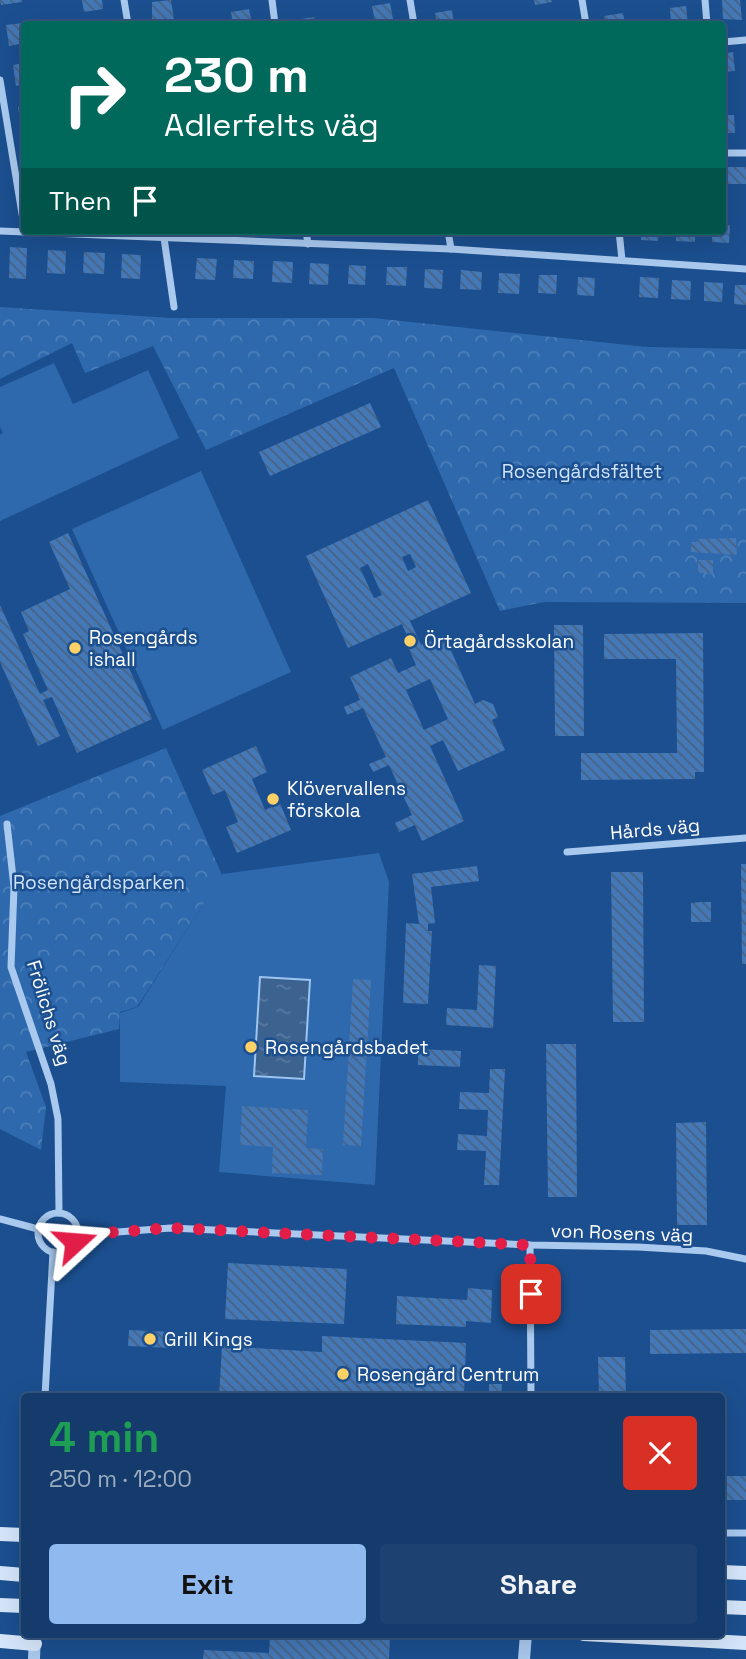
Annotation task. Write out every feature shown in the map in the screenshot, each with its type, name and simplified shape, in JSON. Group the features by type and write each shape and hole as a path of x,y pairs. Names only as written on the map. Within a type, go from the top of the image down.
{"main road":[{"path":"0,1534 21,1535"},
{"path":"725,1572 746,1573"},
{"path":"0,1573 21,1575"},
{"path":"0,1605 21,1606"},
{"path":"725,1607 746,1608"},
{"path":"655,1638 746,1643"},
{"path":"0,1641 35,1639"}],"street":[{"path":"124,0 128,21"},
{"path":"272,0 275,21"},
{"path":"410,0 414,21"},
{"path":"582,0 586,21"},
{"path":"705,0 707,21"},
{"path":"726,42 746,40"},
{"path":"0,80 21,213"},
{"path":"726,153 746,153"},
{"path":"0,231 21,232"},
{"path":"164,235 174,307"},
{"path":"178,235 308,244 451,249 746,269"},
{"path":"307,235 308,244"},
{"path":"449,235 451,249"},
{"path":"619,235 622,260"},
{"name":"Frölichs väg","path":"7,824 14,887 11,967 51,1084 58,1119 59,1213"},
{"name":"Hårds väg","path":"567,852 746,838"},
{"path":"59,1213 75,1223 77,1235 66,1251 53,1252 41,1244 38,1229 46,1217 59,1213"},
{"path":"0,1219 38,1229"},
{"name":"von Rosens väg","path":"77,1235 171,1228 530,1245 638,1247 706,1251 746,1259"},
{"path":"530,1245 531,1393"},
{"path":"45,1393 53,1252"},
{"path":"725,1534 746,1533"},
{"path":"524,1658 526,1638"},
{"path":"34,1659 35,1639"}],"green space":[{"name":"Rosengårdsfältet","path":"0,307 172,318 373,318 647,347 746,349 746,603 544,602 500,611 394,368 206,450 153,346 85,373 72,343 0,379"},
{"path":"54,363 73,404 148,370 179,438 0,521 0,435 3,433 0,427 0,387"},
{"path":"201,471 291,672 163,730 72,529"},
{"name":"Rosengårdsparken","path":"166,748 222,875 137,1007 120,1012 119,1029 26,1052 46,1107 41,1150 0,1129 0,816"},
{"name":"Rosengårdsbadet","path":"379,853 389,882 375,1185 219,1172 226,1086 120,1082 120,1013 138,1007 222,874"}],"water":[{"path":"260,977 310,980 304,1079 254,1076"}],"building":[{"path":"0,0 22,0 22,2 1,5"},
{"path":"82,0 102,0 103,9 84,12"},
{"path":"171,0 174,20 152,21 152,2"},
{"path":"534,0 551,0 552,2 535,5"},
{"path":"722,0 740,0 742,20 723,19"},
{"path":"390,3 393,19 375,21 372,6"},
{"path":"686,6 688,21 671,21 670,8"},
{"path":"249,9 251,21 232,21 231,12"},
{"path":"452,10 454,21 436,21 435,13"},
{"path":"623,13 624,21 605,21 604,16"},
{"path":"314,17 315,21 295,21"},
{"path":"21,23 21,44 9,46 6,25"},
{"path":"733,52 735,71 726,72 726,53"},
{"path":"21,64 21,85 16,86 13,65"},
{"path":"726,115 734,115 735,133 726,133"},
{"path":"726,167 746,167 746,184 726,184"},
{"path":"726,225 730,225 729,243 712,242 712,235 726,235"},
{"path":"641,235 659,235 658,241 641,240"},
{"path":"676,235 695,235 695,242 676,241"},
{"path":"10,247 27,248 26,279 9,278"},
{"path":"48,250 66,251 65,274 47,273"},
{"path":"84,252 105,253 104,274 83,273"},
{"path":"122,254 141,255 140,279 121,278"},
{"path":"197,258 217,259 215,280 195,279"},
{"path":"234,260 254,261 253,279 233,278"},
{"path":"273,261 293,262 292,283 272,282"},
{"path":"310,263 329,264 328,285 309,284"},
{"path":"349,265 366,266 365,285 348,284"},
{"path":"387,267 407,267 406,286 386,285"},
{"path":"425,269 443,270 442,289 424,288"},
{"path":"461,270 482,272 481,290 460,289"},
{"path":"499,273 520,274 519,294 498,293"},
{"path":"539,275 557,275 556,294 538,293"},
{"path":"578,277 595,278 594,296 577,295"},
{"path":"640,277 659,278 658,298 639,297"},
{"path":"672,280 691,281 690,300 671,299"},
{"path":"704,282 723,283 722,302 704,301"},
{"path":"735,285 746,285 746,305 734,304"},
{"path":"370,403 381,427 270,476 259,452"},
{"path":"428,500 471,593 410,621 421,645 444,635 475,704 483,700 493,704 498,717 492,720 505,750 458,771 443,740 430,746 464,821 422,841 415,825 399,832 395,823 412,815 389,765 373,772 369,764 386,757 363,708 347,715 344,707 360,700 350,677 391,658 398,673 416,665 405,640 408,638 402,624 348,648 306,556","holes":["410,554 416,567 408,571 402,557","368,564 382,595 374,598 360,568","430,679 448,719 424,730 406,690"]},
{"name":"Rosengårds ishall","path":"68,533 152,719 77,753 52,697 43,700 60,736 38,746 0,662 0,605 40,694 48,690 23,634 29,631 21,612 70,589 49,542"},
{"path":"736,538 737,555 691,552 691,542 697,542 698,539"},
{"path":"698,560 713,560 713,573 698,573"},
{"path":"554,625 583,625 584,736 555,736"},
{"path":"703,633 704,772 695,772 695,779 581,780 581,753 677,753 676,659 604,659 604,634"},
{"path":"256,746 267,772 252,779 265,810 280,803 291,830 237,853 226,827 238,822 225,790 213,795 202,770"},
{"path":"741,864 746,864 746,964 742,964"},
{"path":"477,866 479,881 431,887 435,923 428,924 428,931 432,931 428,1004 403,1003 406,923 419,924 412,874"},
{"path":"611,872 643,872 644,1022 613,1022"},
{"path":"711,902 711,922 691,922 691,903"},
{"path":"479,965 496,966 493,1028 446,1025 447,1008 477,1010"},
{"path":"353,979 371,980 361,1146 343,1145"},
{"path":"546,1044 576,1044 577,1197 548,1197"},
{"path":"418,1049 461,1051 460,1067 418,1065"},
{"path":"490,1069 505,1069 499,1185 484,1185 486,1151 457,1150 458,1134 487,1136 488,1110 459,1109 460,1092 489,1093"},
{"path":"242,1106 308,1110 306,1148 323,1149 322,1175 272,1173 273,1147 240,1145"},
{"path":"706,1122 707,1225 677,1225 676,1123"},
{"path":"228,1263 347,1269 344,1324 225,1319"},
{"path":"468,1288 492,1290 491,1323 466,1321 466,1327 396,1324 397,1296 467,1300"},
{"path":"746,1329 746,1353 650,1354 650,1330"},
{"name":"Grill Kings","path":"129,1330 172,1332 172,1348 128,1346"},
{"name":"Rosengård Centrum","path":"322,1336 466,1343 464,1393 219,1393 222,1346 322,1352"},
{"path":"598,1357 625,1357 626,1393 599,1393"},
{"path":"489,1384 502,1384 501,1393 489,1393"},
{"path":"725,1476 746,1476 746,1500 725,1500"},
{"path":"270,1638 390,1638 389,1659 203,1659 204,1650 269,1653"}],"place":[{"name":"Örtagårdsskolan","path":"410,641"},
{"name":"Rosengårds ishall","path":"75,648"},
{"name":"Klövervallens förskola","path":"273,799"},
{"name":"Rosengårdsbadet","path":"251,1047"},
{"name":"Grill Kings","path":"150,1339"},
{"name":"Rosengård Centrum","path":"343,1374"}],"route":[{"path":"75,1242 77,1235 91,1232 171,1228 530,1245 531,1294"}]}
